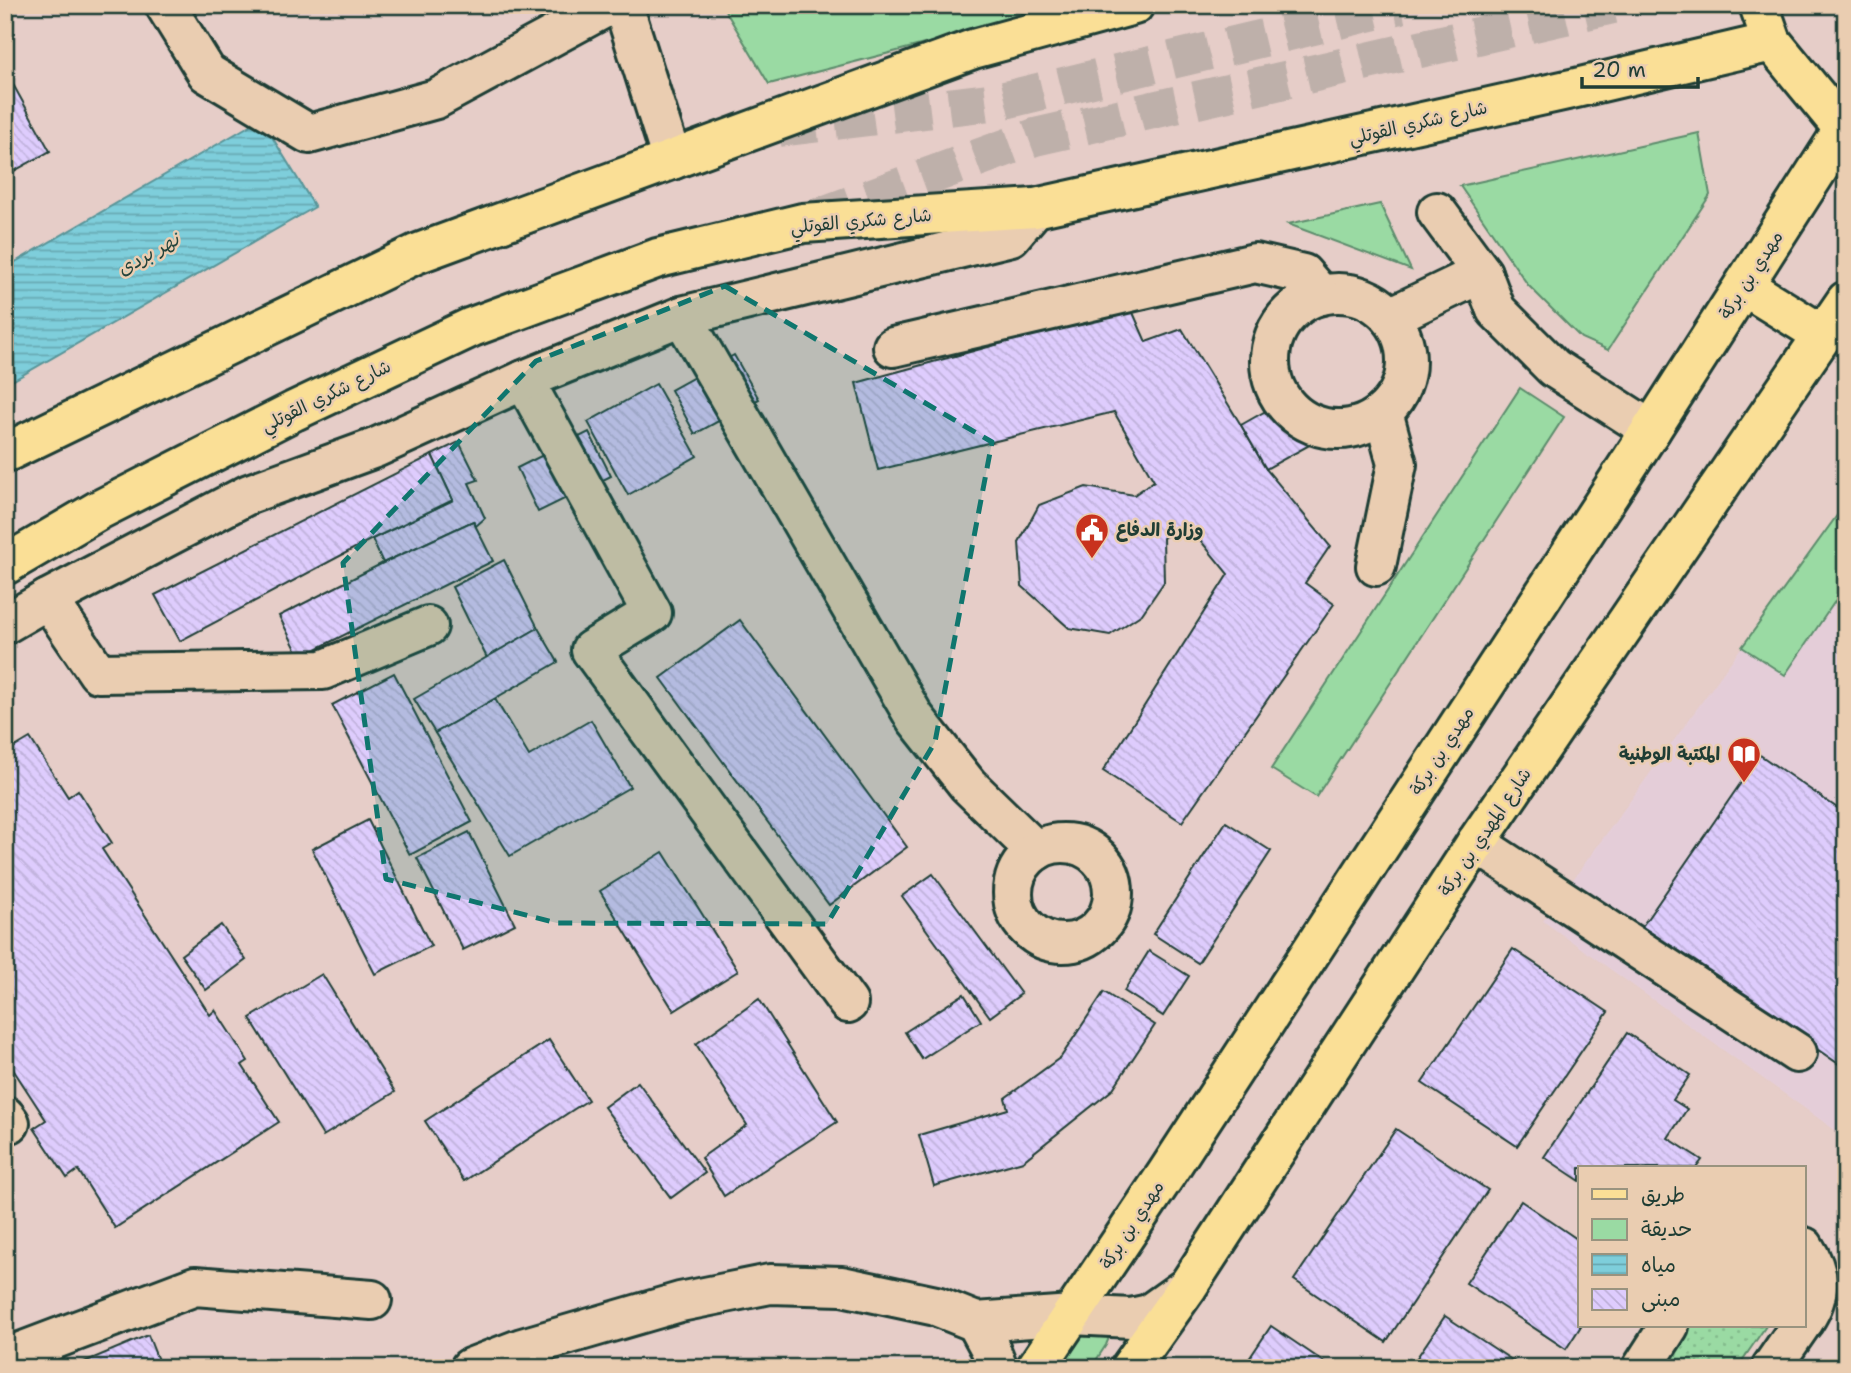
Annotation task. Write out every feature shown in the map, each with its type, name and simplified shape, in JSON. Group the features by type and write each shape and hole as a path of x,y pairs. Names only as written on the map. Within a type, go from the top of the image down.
{"main road":[{"path":"5,453 416,254 973,50 1134,5"},
{"path":"1759,5 1772,42 1845,131"},
{"name":"شارع شكري القوتلي","path":"5,565 99,510 148,485 294,411 472,327 658,258 803,223 1035,208 1772,42"},
{"name":"مهدي بن بركة","path":"1036,1368 1845,131"},
{"path":"1744,286 1823,335"},
{"name":"شارع المهدي بن بركة","path":"1130,1368 1188,1286 1476,843 1846,301"}],"street":[{"path":"165,5 206,73 309,134 436,99 610,5"},
{"path":"623,5 671,160"},
{"path":"5,624 48,598 250,494 375,448 524,380 682,316 1011,236 1035,208"},
{"path":"1437,212 1482,273 1496,310 1555,368 1651,430"},
{"path":"893,347 1255,263 1303,274 1321,295"},
{"path":"1390,317 1482,273"},
{"path":"1340,293 1376,304 1390,317 1401,335 1406,355 1404,376 1396,396 1383,412 1364,424 1342,429 1320,427 1300,418 1284,402 1273,383 1270,361 1273,339 1284,320 1300,305 1321,295 1340,293"},
{"path":"682,316 915,718 968,785 1036,851"},
{"path":"524,380 652,613 591,650 848,1003"},
{"path":"1376,565 1397,464 1383,412"},
{"path":"48,598 98,673 323,670 428,626"},
{"path":"1476,843 1797,1054"},
{"path":"1806,1250 1815,1264 1818,1289 1806,1318"},
{"path":"470,1368 522,1348 680,1303 770,1284 842,1286 936,1306 976,1322 1072,1315 1131,1318 1149,1314 1188,1286"},
{"path":"5,1358 195,1286 373,1300"},
{"path":"976,1322 998,1368"},
{"path":"1642,1368 1668,1328"},
{"path":"1771,1368 1799,1328"}],"highlighted area":[{"path":"725,286 992,442 935,742 827,924 557,923 386,879 343,563 536,361"}],"shaded area":[{"name":"المكتبة الوطنية","path":"1846,503 1846,1138 1543,921"}],"green space":[{"path":"722,5 1076,5 769,84"},
{"path":"1699,133 1710,195 1608,350 1581,338 1528,285 1460,186"},
{"path":"1380,204 1411,270 1288,224"},
{"path":"1520,388 1564,417 1316,797 1271,769"},
{"path":"1846,503 1846,585 1785,675 1742,647"},
{"path":"1117,1318 1106,1345 1091,1368 1050,1368 1081,1322"},
{"path":"1687,1328 1765,1328 1737,1368 1661,1368"}],"water":[{"name":"نهر بردى","path":"261,119 315,207 5,385 5,268"}],"building":[{"path":"5,70 50,151 5,176"},
{"name":"وزارة الدفاع","path":"1131,308 1146,342 1182,329 1266,469 1330,546 1305,583 1334,604 1182,822 1103,771 1228,574 1187,524 1163,538 1164,582 1142,614 1110,635 1069,628 1022,586 1019,542 1039,505 1086,487 1134,495 1154,481 1114,412 878,470 856,383"},
{"path":"734,355 759,399 695,434 671,390"},
{"path":"656,384 697,456 628,495 588,422"},
{"path":"1299,392 1324,437 1266,469 1241,425"},
{"path":"589,432 611,476 538,512 517,468"},
{"path":"459,442 478,480 469,483 485,518 476,526 473,521 383,563 372,539 453,500 432,455"},
{"path":"432,455 453,500 372,539 180,641 155,595"},
{"path":"473,521 493,561 300,657 279,616"},
{"path":"504,560 538,628 487,658 452,587"},
{"path":"740,620 907,847 829,905 661,678"},
{"path":"538,628 558,662 435,733 414,699"},
{"path":"394,673 472,822 410,855 332,705"},
{"path":"495,699 529,756 591,720 630,787 510,856 435,733"},
{"path":"30,738 68,797 78,790 112,843 102,849 210,1015 215,1010 248,1061 242,1065 279,1122 115,1228 78,1170 67,1178 34,1128 46,1120 5,1057 5,753"},
{"path":"1760,755 1846,814 1846,1069 1641,928"},
{"path":"368,820 431,946 375,974 312,849"},
{"path":"1226,822 1271,851 1198,963 1153,934"},
{"path":"469,832 515,924 463,950 417,858"},
{"path":"663,852 738,971 674,1011 600,891"},
{"path":"933,874 1021,994 990,1017 902,896"},
{"path":"221,925 246,960 206,990 181,955"},
{"path":"1513,949 1608,1012 1517,1146 1422,1083"},
{"path":"1149,951 1189,976 1163,1016 1124,991"},
{"path":"322,974 395,1092 323,1136 250,1018"},
{"path":"1104,992 1155,1025 1112,1090 1023,1161 934,1186 919,1135 1008,1109 1005,1098 1061,1057"},
{"path":"964,994 981,1021 922,1059 905,1032"},
{"path":"759,999 837,1122 724,1196 701,1158 747,1125 696,1044"},
{"path":"1627,1033 1690,1075 1673,1100 1687,1109 1668,1138 1702,1160 1698,1166 1578,1166 1578,1180 1544,1157"},
{"path":"549,1040 588,1100 464,1181 425,1121"},
{"path":"638,1082 705,1173 671,1198 604,1107"},
{"path":"1396,1129 1488,1190 1386,1342 1294,1280"},
{"path":"1521,1201 1578,1240 1580,1328 1566,1349 1466,1283"},
{"path":"1445,1316 1524,1368 1410,1368"},
{"path":"1271,1326 1333,1368 1243,1368"},
{"path":"148,1335 161,1368 70,1368"}],"tunnel":[{"path":"779,128 1005,100 1401,5"},
{"path":"815,218 1035,137 1613,5"}],"place":[{"name":"وزارة الدفاع","path":"1092,560"},
{"name":"المكتبة الوطنية","path":"1744,784"}]}
